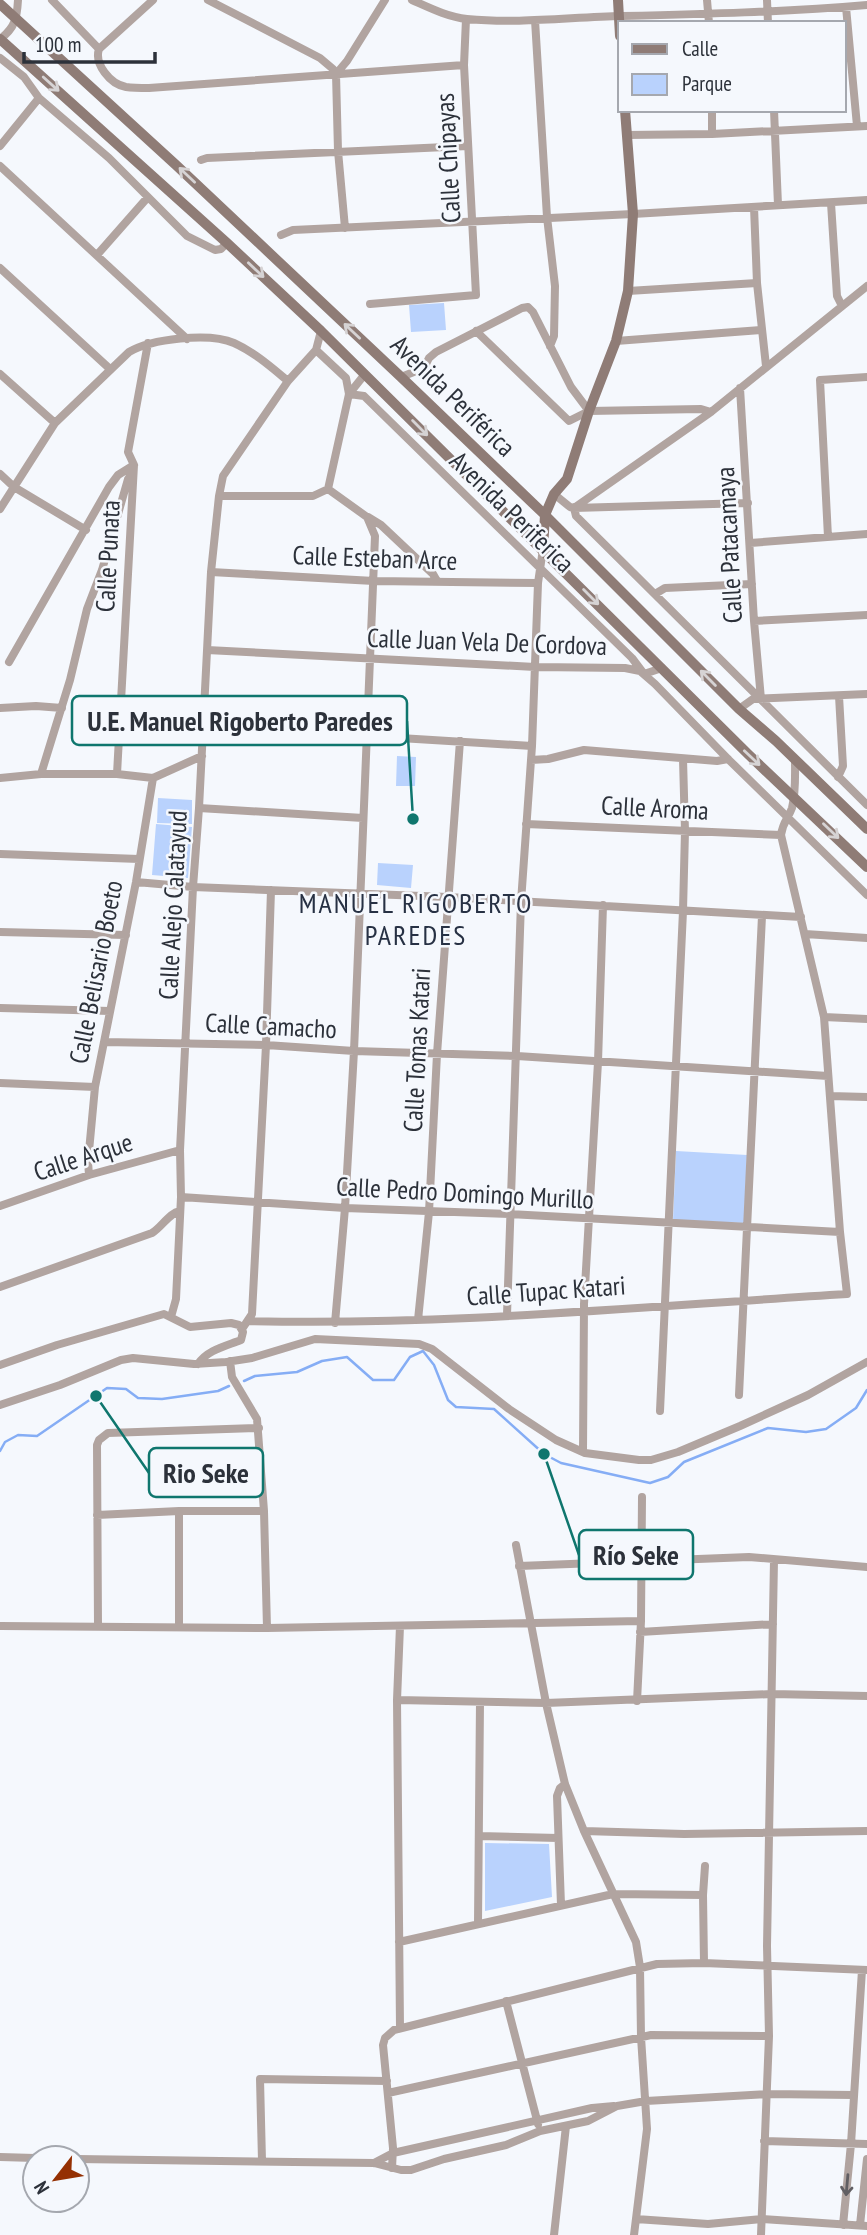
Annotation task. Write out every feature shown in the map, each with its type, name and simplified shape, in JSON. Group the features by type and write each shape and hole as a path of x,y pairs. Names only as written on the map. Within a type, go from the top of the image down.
{"street":[{"path":"0,39 10,31 16,20 18,0"},
{"path":"52,0 99,49"},
{"path":"153,0 142,3 99,49 97,59 102,68 114,81 126,87 149,88 464,65"},
{"path":"208,0 320,58 334,69 345,228"},
{"path":"336,74 385,0"},
{"path":"412,0 433,4 466,19 535,20 619,16 709,19 767,11 867,5"},
{"path":"618,0 619,21"},
{"path":"707,0 709,19"},
{"path":"767,0 768,21"},
{"name":"Avenida Periférica","path":"0,4 401,377 545,515 739,709 867,829"},
{"path":"846,7 857,126"},
{"name":"Calle Chipayas","path":"370,304 476,295 464,65 466,19"},
{"path":"535,20 547,218 555,286 554,336 550,346"},
{"name":"Avenida Periférica","path":"0,39 321,331 749,755 794,796"},
{"path":"0,58 24,77 39,97 99,149 180,230 194,241 215,250 221,249 227,243"},
{"path":"0,146 39,97"},
{"path":"507,1315 522,902 533,746 538,583 545,515 554,494 567,479 616,341 628,291 633,214 625,112"},
{"path":"712,112 712,134"},
{"path":"774,112 778,205"},
{"path":"627,135 712,134 867,125"},
{"path":"201,160 468,146"},
{"path":"0,166 187,339"},
{"path":"97,255 148,197"},
{"path":"281,235 293,230 867,200"},
{"path":"831,203 837,296 842,306"},
{"path":"754,207 757,283 766,366"},
{"path":"0,268 110,369"},
{"path":"628,291 757,283"},
{"path":"574,508 711,412 867,286"},
{"path":"401,377 424,368 436,352 528,307 571,387 589,411"},
{"path":"616,341 761,330"},
{"path":"321,331 316,350 346,378 349,394 328,489"},
{"path":"476,331 569,421 589,411 701,409 711,412"},
{"path":"0,509 55,423 128,352 148,343 202,338 233,342 288,381"},
{"name":"Calle Punata","path":"117,774 134,469 128,452 148,343"},
{"name":"Calle Alejo Calatayud","path":"171,1317 176,1299 181,1197 180,1150 193,887 211,572 219,496 223,476 288,381 316,350"},
{"path":"0,373 55,423"},
{"path":"349,394 365,374"},
{"path":"828,537 820,380 867,377"},
{"name":"Calle Patacamaya","path":"740,388 761,699"},
{"name":"Avenida Periferica","path":"349,394 363,396 632,659 644,674"},
{"path":"9,662 109,487 118,475 134,469"},
{"path":"41,774 62,708 86,609 102,570 128,479 134,469"},
{"path":"0,474 14,487 86,530"},
{"path":"219,496 313,496 328,489"},
{"path":"328,489 381,525 433,574 437,582"},
{"path":"554,494 574,508 748,503"},
{"path":"574,508 576,516 867,805"},
{"path":"335,1323 354,1051 374,581 375,536 367,517"},
{"path":"750,542 867,534"},
{"name":"Calle Esteban Arce","path":"211,572 374,581 538,583"},
{"path":"655,594 665,588 752,583"},
{"path":"754,621 867,615"},
{"name":"Calle Juan Vela De Cordova","path":"208,650 535,667 625,668 644,674 867,895"},
{"path":"644,674 662,668"},
{"path":"739,709 754,699 867,694"},
{"path":"838,777 843,766 839,696"},
{"path":"0,708 62,708"},
{"path":"203,730 533,746"},
{"name":"Calle Tomas Katari","path":"418,1320 429,1212 437,1054 460,741"},
{"path":"531,760 548,759 584,750 717,761 728,759"},
{"path":"0,778 41,774 117,774 153,778 202,756"},
{"path":"660,1411 685,831 683,758"},
{"path":"795,760 794,796 788,816 783,821 781,835 824,1017 840,1232"},
{"name":"Calle Belisario Boeto","path":"89,1175 95,1087 136,882 153,778"},
{"path":"794,796 867,867"},
{"path":"199,808 363,818"},
{"name":"Calle Aroma","path":"526,824 781,835"},
{"path":"0,854 139,859"},
{"path":"136,882 801,916"},
{"path":"198,1364 208,1353 241,1340 242,1329 252,1314 271,890"},
{"path":"583,1451 584,1310 598,1062 603,905"},
{"path":"739,1395 762,916"},
{"path":"0,932 126,935"},
{"path":"805,934 867,937"},
{"path":"0,1008 110,1011"},
{"path":"824,1017 867,1019"},
{"name":"Calle Camacho","path":"104,1042 266,1045 437,1054"},
{"path":"437,1054 517,1056 828,1076"},
{"path":"0,1083 95,1087"},
{"path":"830,1096 867,1097"},
{"name":"Calle Arque","path":"0,1206 89,1175 180,1150"},
{"name":"Calle Pedro Domingo Murillo","path":"181,1197 345,1208 840,1232"},
{"path":"0,1287 152,1233 172,1214 180,1211"},
{"name":"Calle Tupac Katari","path":"248,1321 335,1323 418,1320 847,1294 840,1232"},
{"path":"0,1365 57,1345 164,1314 190,1327 231,1323 242,1329"},
{"path":"0,1405 132,1358 198,1364 230,1361 251,1358 315,1339 419,1344 432,1349 518,1415 556,1440 583,1451 651,1460 678,1452 808,1395 867,1362"},
{"path":"230,1361 232,1377 257,1419 259,1428 267,1628"},
{"path":"98,1626 99,1440 108,1433 259,1428"},
{"path":"637,1701 642,1497"},
{"path":"97,1516 179,1511 264,1511"},
{"path":"179,1511 179,1626"},
{"path":"516,1545 546,1703 565,1784 636,1942 640,1967 647,2129 634,2235"},
{"path":"519,1566 737,1558 867,1567"},
{"path":"761,2235 768,2094 767,1946 774,1560"},
{"path":"0,1626 267,1628 641,1621"},
{"path":"640,1632 774,1624"},
{"path":"400,1626 397,1700 400,2028"},
{"path":"397,1700 546,1703 772,1694 867,1696"},
{"path":"478,1923 480,1702"},
{"path":"561,1905 557,1796 559,1788 565,1784"},
{"path":"584,1831 684,1834 867,1831"},
{"path":"479,1836 558,1838"},
{"path":"704,1963 705,1867"},
{"path":"399,1942 613,1894 703,1895"},
{"path":"391,2168 393,2153 383,2045 389,2033 400,2028 657,1964 704,1963 864,1970 844,2225"},
{"path":"506,2001 540,2131"},
{"path":"388,2093 641,2037 665,2034 769,2036"},
{"path":"857,2048 867,2047"},
{"path":"262,2161 260,2079 387,2081"},
{"path":"374,2163 393,2153 592,2108 646,2101 768,2094 853,2095"},
{"path":"91,2160 374,2163 411,2171 443,2159 506,2145 540,2131 588,2121 617,2106"},
{"path":"554,2235 566,2126"},
{"path":"764,2141 867,2144"},
{"path":"0,2157 21,2158"},
{"path":"636,2220 708,2224 761,2219 864,2228 867,2159"}],"green space":[{"path":"444,303 446,330 411,332 409,305"},
{"path":"397,756 416,757 415,786 396,786"},
{"path":"158,798 192,800 192,824 157,823"},
{"path":"156,824 192,827 188,878 152,875"},
{"path":"378,863 413,865 411,888 377,885"},
{"path":"676,1151 747,1155 744,1223 673,1220"},
{"path":"485,1843 549,1844 552,1897 485,1911"}],"waterway":[{"path":"244,1381 255,1376 297,1372 322,1361 347,1357 373,1380 394,1380 410,1357 423,1351 434,1365 448,1400 456,1407 494,1409 544,1454 561,1463 650,1483 668,1477 684,1462 768,1428 806,1432 826,1429 856,1408 867,1390"},
{"path":"0,1451 5,1442 18,1435 37,1436 107,1388 126,1389 138,1398 162,1399 218,1391 229,1386"}],"place":[{"name":"U.E. Manuel Rigoberto Paredes","path":"413,819"},
{"name":"Rio Seke","path":"96,1396"},
{"name":"Río Seke","path":"544,1454"}],"district":[{"name":"MANUEL RIGOBERTO PAREDES","path":"416,919"}]}
